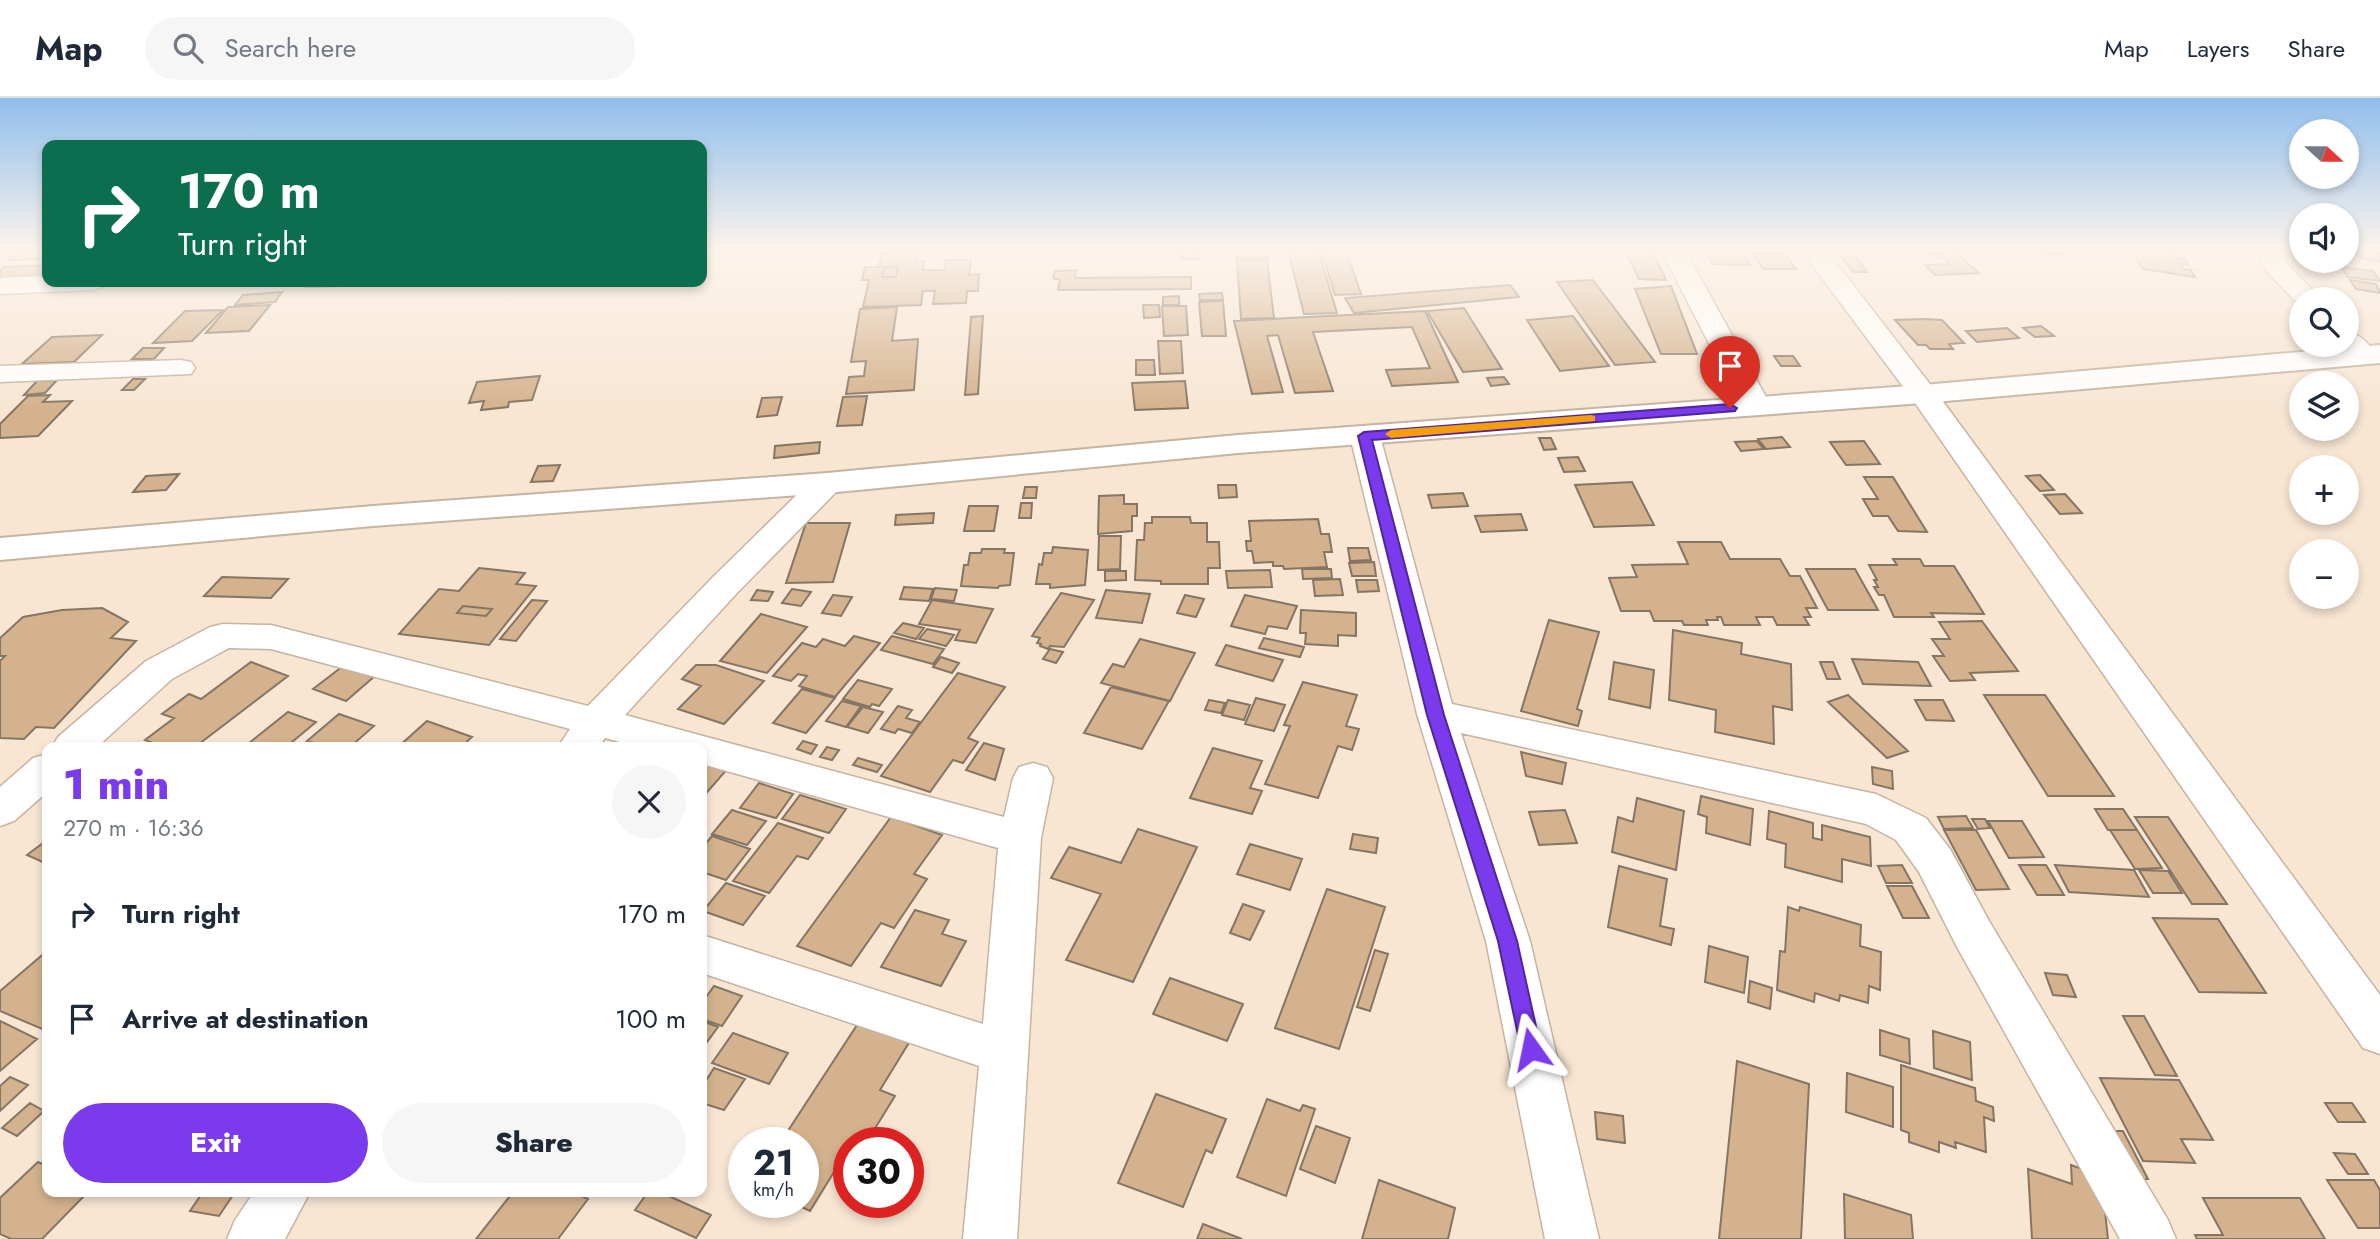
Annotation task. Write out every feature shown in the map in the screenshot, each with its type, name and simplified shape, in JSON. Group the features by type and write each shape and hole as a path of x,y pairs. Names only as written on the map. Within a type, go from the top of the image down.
{"street":[{"path":"1701,303 1756,406"},
{"path":"1853,303 1923,394 2380,1033"},
{"path":"4,552 373,516 827,483 1238,444 1923,394 2363,349"},
{"path":"0,374 181,369"},
{"path":"1364,436 1436,715 1507,941 1572,1239"},
{"path":"587,734 725,585 827,483"},
{"path":"80,742 159,670 223,636 271,637 397,672 587,734 652,742"},
{"path":"1436,715 1876,810 1911,829 1935,861 1973,934 2149,1239"},
{"path":"707,751 1020,838"},
{"path":"0,810 42,775"},
{"path":"990,1239 1020,838 1033,778"},
{"path":"707,956 1006,1053"},
{"path":"254,1239 281,1197"}],"building":[{"path":"864,303 921,303 921,305 863,307"},
{"path":"1199,303 1223,303 1226,336 1202,336"},
{"path":"1240,303 1272,303 1274,318 1241,319"},
{"path":"1301,303 1334,303 1337,313 1304,314"},
{"path":"1348,303 1455,303 1354,313"},
{"path":"1572,303 1611,303 1655,362 1615,365"},
{"path":"1641,303 1678,303 1697,354 1661,354"},
{"path":"270,305 249,331 206,333 228,307"},
{"path":"1143,305 1159,305 1160,317 1144,318"},
{"path":"1162,306 1186,306 1188,335 1164,336"},
{"path":"897,307 892,341 918,339 914,390 846,394 849,377 864,376 866,361 851,362 860,309"},
{"path":"1464,308 1502,369 1463,372 1427,311"},
{"path":"223,310 192,341 153,343 185,311"},
{"path":"1425,311 1458,382 1392,386 1386,370 1430,368 1412,327 1313,332 1333,391 1295,393 1278,335 1267,336 1283,392 1252,394 1234,321"},
{"path":"983,316 978,394 965,395 971,317"},
{"path":"1573,316 1609,366 1560,371 1527,320"},
{"path":"1895,320 1942,320 1964,343 1949,344 1953,349 1930,349 1926,345 1918,345"},
{"path":"2041,326 2054,336 2035,337 2023,328"},
{"path":"2007,328 2019,338 1977,342 1966,331"},
{"path":"102,335 74,362 22,364 52,337"},
{"path":"1158,341 1181,341 1183,373 1160,374"},
{"path":"143,348 164,348 154,359 132,359"},
{"path":"1774,356 1793,356 1800,366 1781,366"},
{"path":"1136,360 1154,360 1155,375 1136,375"},
{"path":"540,376 532,400 509,402 508,407 481,410 484,401 469,403 477,382"},
{"path":"1504,377 1509,384 1491,386 1487,378"},
{"path":"133,379 145,379 134,390 122,390"},
{"path":"57,380 45,393 24,395 37,381"},
{"path":"1185,381 1188,408 1135,410 1132,383"},
{"path":"50,395 43,402 72,401 38,436 0,438 0,424 28,396"},
{"path":"867,396 862,425 837,426 843,397"},
{"path":"782,397 777,415 757,417 762,398"},
{"path":"1782,437 1790,447 1766,449 1758,439"},
{"path":"1539,438 1551,438 1556,449 1544,450"},
{"path":"1757,441 1764,449 1741,451 1735,442"},
{"path":"1864,441 1880,464 1846,465 1830,442"},
{"path":"820,442 819,453 774,458 775,446"},
{"path":"1578,457 1585,471 1564,472 1558,458"},
{"path":"560,465 553,481 531,482 538,466"},
{"path":"179,474 166,490 133,492 146,476"},
{"path":"2040,475 2054,490 2040,491 2026,476"},
{"path":"1864,477 1893,477 1927,532 1898,531 1888,516 1873,516 1863,499 1878,499"},
{"path":"1632,482 1654,525 1594,527 1575,485"},
{"path":"1218,485 1236,485 1237,497 1219,498"},
{"path":"1025,487 1037,487 1036,498 1023,498"},
{"path":"1463,493 1468,506 1432,508 1428,495"},
{"path":"2065,494 2082,513 2060,514 2044,495"},
{"path":"1124,495 1124,504 1137,504 1137,516 1132,516 1132,531 1098,534 1099,496"},
{"path":"1021,503 1032,503 1031,518 1019,518"},
{"path":"969,506 998,506 994,531 964,531"},
{"path":"934,513 933,523 895,525 896,515"},
{"path":"1521,514 1527,530 1481,532 1475,516"},
{"path":"1152,517 1190,517 1191,523 1207,523 1207,542 1219,542 1220,568 1208,568 1208,584 1161,584 1161,581 1135,580 1137,540 1144,540 1145,523 1152,523"},
{"path":"1318,519 1321,534 1329,534 1332,552 1324,552 1327,567 1284,569 1283,566 1273,566 1273,562 1254,563 1252,551 1247,551 1246,541 1251,541 1249,521"},
{"path":"806,523 850,523 833,582 786,583"},
{"path":"1099,536 1121,536 1120,569 1098,570"},
{"path":"1678,542 1721,542 1730,559 1780,559 1790,576 1800,576 1817,608 1806,608 1811,617 1804,617 1809,625 1777,625 1773,617 1756,617 1760,625 1724,625 1721,617 1717,617 1718,620 1706,620 1708,625 1684,625 1682,621 1654,621 1650,611 1621,611 1609,578 1637,577 1632,565 1688,564"},
{"path":"1053,547 1088,550 1085,585 1050,588 1050,584 1036,584 1044,553 1052,553"},
{"path":"1348,548 1368,548 1371,560 1350,561"},
{"path":"982,549 1005,549 1004,553 1014,553 1010,585 998,588 961,586 964,565 968,565 970,553 981,553"},
{"path":"1893,559 1920,559 1924,566 1954,566 1984,614 1931,613 1934,617 1894,617 1884,595 1879,595 1874,587 1878,587 1874,580 1877,580 1869,565 1897,565"},
{"path":"1374,562 1376,576 1352,576 1349,563"},
{"path":"479,568 525,573 516,584 536,586 489,645 399,634 439,589 459,591","holes":["463,606 492,609 486,616 457,613"]},
{"path":"1302,569 1331,569 1332,578 1303,579"},
{"path":"1806,569 1855,569 1878,610 1828,610"},
{"path":"1270,570 1272,587 1228,588 1226,571"},
{"path":"1105,571 1126,571 1126,580 1105,581"},
{"path":"222,577 288,579 271,598 204,596"},
{"path":"1340,579 1343,595 1315,596 1313,580"},
{"path":"1356,580 1377,580 1379,591 1358,592"},
{"path":"904,587 933,589 929,601 900,599"},
{"path":"935,588 957,590 954,601 931,599"},
{"path":"792,589 811,592 801,606 782,603"},
{"path":"757,590 773,592 768,601 751,600"},
{"path":"1106,590 1150,594 1142,623 1096,618"},
{"path":"1061,593 1094,600 1064,647 1050,646 1048,649 1037,643 1040,638 1032,636"},
{"path":"833,595 852,597 841,616 822,613"},
{"path":"1185,595 1204,599 1196,617 1177,613"},
{"path":"1245,595 1297,606 1287,629 1268,626 1265,634 1231,626"},
{"path":"532,600 547,601 516,641 500,639"},
{"path":"932,600 993,609 976,643 955,640 960,630 919,624"},
{"path":"463,606 492,609 486,616 457,613"},
{"path":"102,608 128,622 111,638 136,641 54,728 36,727 24,739 0,738 0,661 5,656 0,656 0,638 23,617 62,610"},
{"path":"1301,610 1356,613 1356,636 1338,635 1338,646 1305,644 1306,633 1300,633"},
{"path":"761,614 807,627 767,673 720,661"},
{"path":"1549,620 1599,632 1577,709 1582,711 1578,726 1521,711"},
{"path":"1982,621 2018,671 1970,673 1975,680 1950,681 1933,656 1944,656 1932,639 1950,639 1939,622"},
{"path":"903,623 924,628 916,639 894,633"},
{"path":"927,629 954,635 946,646 919,639"},
{"path":"1673,630 1742,643 1741,654 1791,664 1792,710 1773,706 1774,744 1715,732 1716,710 1669,700"},
{"path":"854,636 880,643 835,697 799,686 807,676 798,674 791,681 773,676 802,643 816,647 823,639 845,646"},
{"path":"892,636 944,649 933,664 881,650"},
{"path":"1264,638 1304,647 1300,657 1259,648"},
{"path":"1140,639 1195,653 1170,701 1101,683 1113,664 1124,667"},
{"path":"1226,645 1283,660 1273,681 1216,665"},
{"path":"1050,649 1063,652 1056,663 1043,659"},
{"path":"941,657 959,663 952,673 933,667"},
{"path":"1852,659 1918,662 1931,686 1863,684"},
{"path":"251,662 288,676 202,742 145,740 174,718 162,714 189,694 201,699"},
{"path":"1614,662 1654,670 1650,708 1609,699"},
{"path":"1820,662 1833,662 1840,679 1827,679"},
{"path":"696,665 716,665 764,681 724,724 678,709 701,686 682,679"},
{"path":"343,666 375,676 346,701 313,689"},
{"path":"958,673 1005,687 968,738 978,742 963,763 953,760 930,792 881,776"},
{"path":"858,680 892,689 879,706 872,704 870,707 843,699"},
{"path":"1303,682 1357,695 1346,726 1359,729 1352,750 1338,746 1318,798 1265,784 1290,726 1284,725"},
{"path":"1111,687 1169,701 1142,749 1084,733"},
{"path":"802,689 835,698 806,733 773,723"},
{"path":"1848,695 1908,751 1887,758 1828,702"},
{"path":"1984,695 2045,695 2114,796 2048,796"},
{"path":"1256,698 1285,705 1274,731 1245,724"},
{"path":"1209,700 1225,703 1221,713 1205,710"},
{"path":"1228,700 1250,705 1244,720 1222,715"},
{"path":"1915,700 1943,700 1954,721 1926,720"},
{"path":"842,701 861,706 846,727 826,721"},
{"path":"898,706 912,710 906,718 920,722 912,733 898,729 895,733 881,729"},
{"path":"863,707 883,712 868,733 847,727"},
{"path":"288,712 316,722 292,742 250,742"},
{"path":"339,714 374,726 356,742 307,741"},
{"path":"427,721 472,737 466,742 404,742"},
{"path":"803,741 817,745 811,754 797,749"},
{"path":"984,743 1004,749 995,780 966,770"},
{"path":"827,747 839,750 832,760 820,757"},
{"path":"1213,748 1262,761 1250,788 1262,791 1252,814 1190,798"},
{"path":"1521,752 1566,763 1562,784 1526,776"},
{"path":"858,758 882,765 877,772 853,765"},
{"path":"707,760 729,767 707,792"},
{"path":"1872,767 1892,771 1893,789 1873,784"},
{"path":"759,783 793,794 776,818 740,808"},
{"path":"800,795 846,809 829,833 782,819"},
{"path":"1701,796 1753,809 1750,845 1706,833 1707,817 1698,814"},
{"path":"1637,798 1684,811 1676,870 1612,852 1618,817 1633,822"},
{"path":"2095,809 2123,809 2137,830 2108,830"},
{"path":"732,810 766,821 747,845 712,834"},
{"path":"1565,810 1577,843 1539,845 1529,812"},
{"path":"1769,811 1813,823 1813,838 1822,840 1822,825 1870,837 1871,866 1842,859 1842,882 1785,867 1786,844 1767,839"},
{"path":"1966,816 1973,828 1944,829 1938,817"},
{"path":"891,817 942,835 914,874 927,879 894,928 881,923 851,966 797,946"},
{"path":"2135,817 2168,817 2227,904 2192,904"},
{"path":"1972,819 1985,819 1990,828 1978,829"},
{"path":"1988,821 2022,821 2044,857 2009,858"},
{"path":"778,823 823,838 808,859 797,856 769,893 733,881"},
{"path":"1138,829 1197,847 1133,982 1066,960 1101,894 1051,878 1069,847 1121,863"},
{"path":"1944,830 1976,830 2009,889 1976,890"},
{"path":"2110,830 2137,830 2162,868 2135,869"},
{"path":"1353,834 1378,838 1376,853 1350,849"},
{"path":"712,836 750,849 726,880 707,874 707,842"},
{"path":"42,844 42,862 27,855"},
{"path":"1250,844 1302,859 1290,890 1237,874"},
{"path":"1902,865 1912,883 1886,883 1878,866"},
{"path":"2019,865 2046,865 2064,895 2037,895"},
{"path":"2055,865 2134,870 2149,897 2069,892"},
{"path":"1619,866 1667,879 1660,926 1674,929 1671,945 1608,927"},
{"path":"2139,870 2168,871 2182,893 2153,893"},
{"path":"726,883 765,896 743,925 707,912 707,906"},
{"path":"1887,886 1912,886 1929,918 1903,918"},
{"path":"1327,889 1385,907 1339,1049 1275,1028"},
{"path":"1243,904 1264,911 1250,940 1230,933"},
{"path":"1788,907 1799,911 1800,907 1861,925 1860,946 1881,952 1880,990 1869,986 1868,1003 1840,995 1839,1001 1815,993 1814,1002 1777,990 1780,951 1785,952"},
{"path":"915,910 949,920 942,934 966,941 941,986 881,967"},
{"path":"2153,918 2218,919 2266,993 2199,992"},
{"path":"1709,946 1748,957 1744,993 1705,982"},
{"path":"1375,950 1388,954 1370,1011 1357,1007"},
{"path":"42,955 42,1029 0,1011 0,991"},
{"path":"2045,973 2067,975 2076,997 2053,995"},
{"path":"1170,978 1243,1004 1227,1041 1153,1014"},
{"path":"1750,981 1772,988 1770,1009 1748,1002"},
{"path":"714,986 742,996 722,1026 707,1021 707,996"},
{"path":"2123,1016 2144,1016 2177,1076 2155,1075"},
{"path":"0,1021 37,1039 0,1071"},
{"path":"859,1022 910,1041 880,1090 895,1096 876,1127 833,1127 833,1174 819,1196 819,1127 790,1127"},
{"path":"707,1023 718,1027 707,1042"},
{"path":"1880,1030 1909,1039 1910,1064 1880,1055"},
{"path":"1933,1031 1970,1042 1972,1080 1934,1068"},
{"path":"733,1033 788,1053 769,1084 712,1063"},
{"path":"1737,1061 1809,1084 1801,1239 1719,1239"},
{"path":"1901,1065 1975,1088 1976,1101 1993,1107 1994,1121 1984,1117 1986,1152 1955,1142 1956,1148 1939,1142 1939,1152 1909,1142 1909,1133 1901,1130"},
{"path":"714,1068 745,1079 724,1110 707,1105 707,1079"},
{"path":"1847,1073 1893,1087 1893,1127 1846,1112"},
{"path":"10,1077 28,1085 0,1111 0,1086"},
{"path":"2100,1078 2179,1080 2213,1140 2181,1139 2195,1163 2143,1161"},
{"path":"1156,1094 1226,1119 1212,1153 1206,1150 1183,1207 1118,1183"},
{"path":"1267,1099 1300,1111 1303,1105 1315,1109 1286,1196 1237,1177"},
{"path":"30,1103 42,1110 17,1136 2,1128"},
{"path":"2325,1103 2352,1103 2365,1122 2338,1122"},
{"path":"1595,1112 1623,1116 1625,1143 1597,1139"},
{"path":"1316,1126 1350,1138 1335,1183 1300,1169"},
{"path":"2103,1131 2123,1131 2148,1179 2126,1179"},
{"path":"2334,1153 2355,1154 2368,1174 2348,1174"},
{"path":"38,1162 42,1164 42,1197 83,1197 42,1239 11,1239 0,1234 0,1198"},
{"path":"2071,1165 2101,1176 2108,1239 2032,1239 2028,1169 2072,1184"},
{"path":"1379,1180 1455,1208 1448,1239 1362,1239"},
{"path":"2327,1180 2374,1180 2380,1190 2380,1228 2358,1228"},
{"path":"1844,1194 1911,1215 1913,1239 1845,1239"},
{"path":"200,1197 232,1197 219,1216 190,1211"},
{"path":"509,1197 588,1199 558,1239 476,1239"},
{"path":"644,1197 671,1197 711,1215 696,1238 635,1210"},
{"path":"2203,1198 2300,1198 2325,1239 2197,1239 2195,1235 2223,1235"},
{"path":"1203,1224 1242,1239 1197,1239"}],"slow traffic":[{"path":"1391,434 1591,419"}],"route":[{"path":"1531,1049 1507,941 1436,715 1364,436 1730,408"}]}
